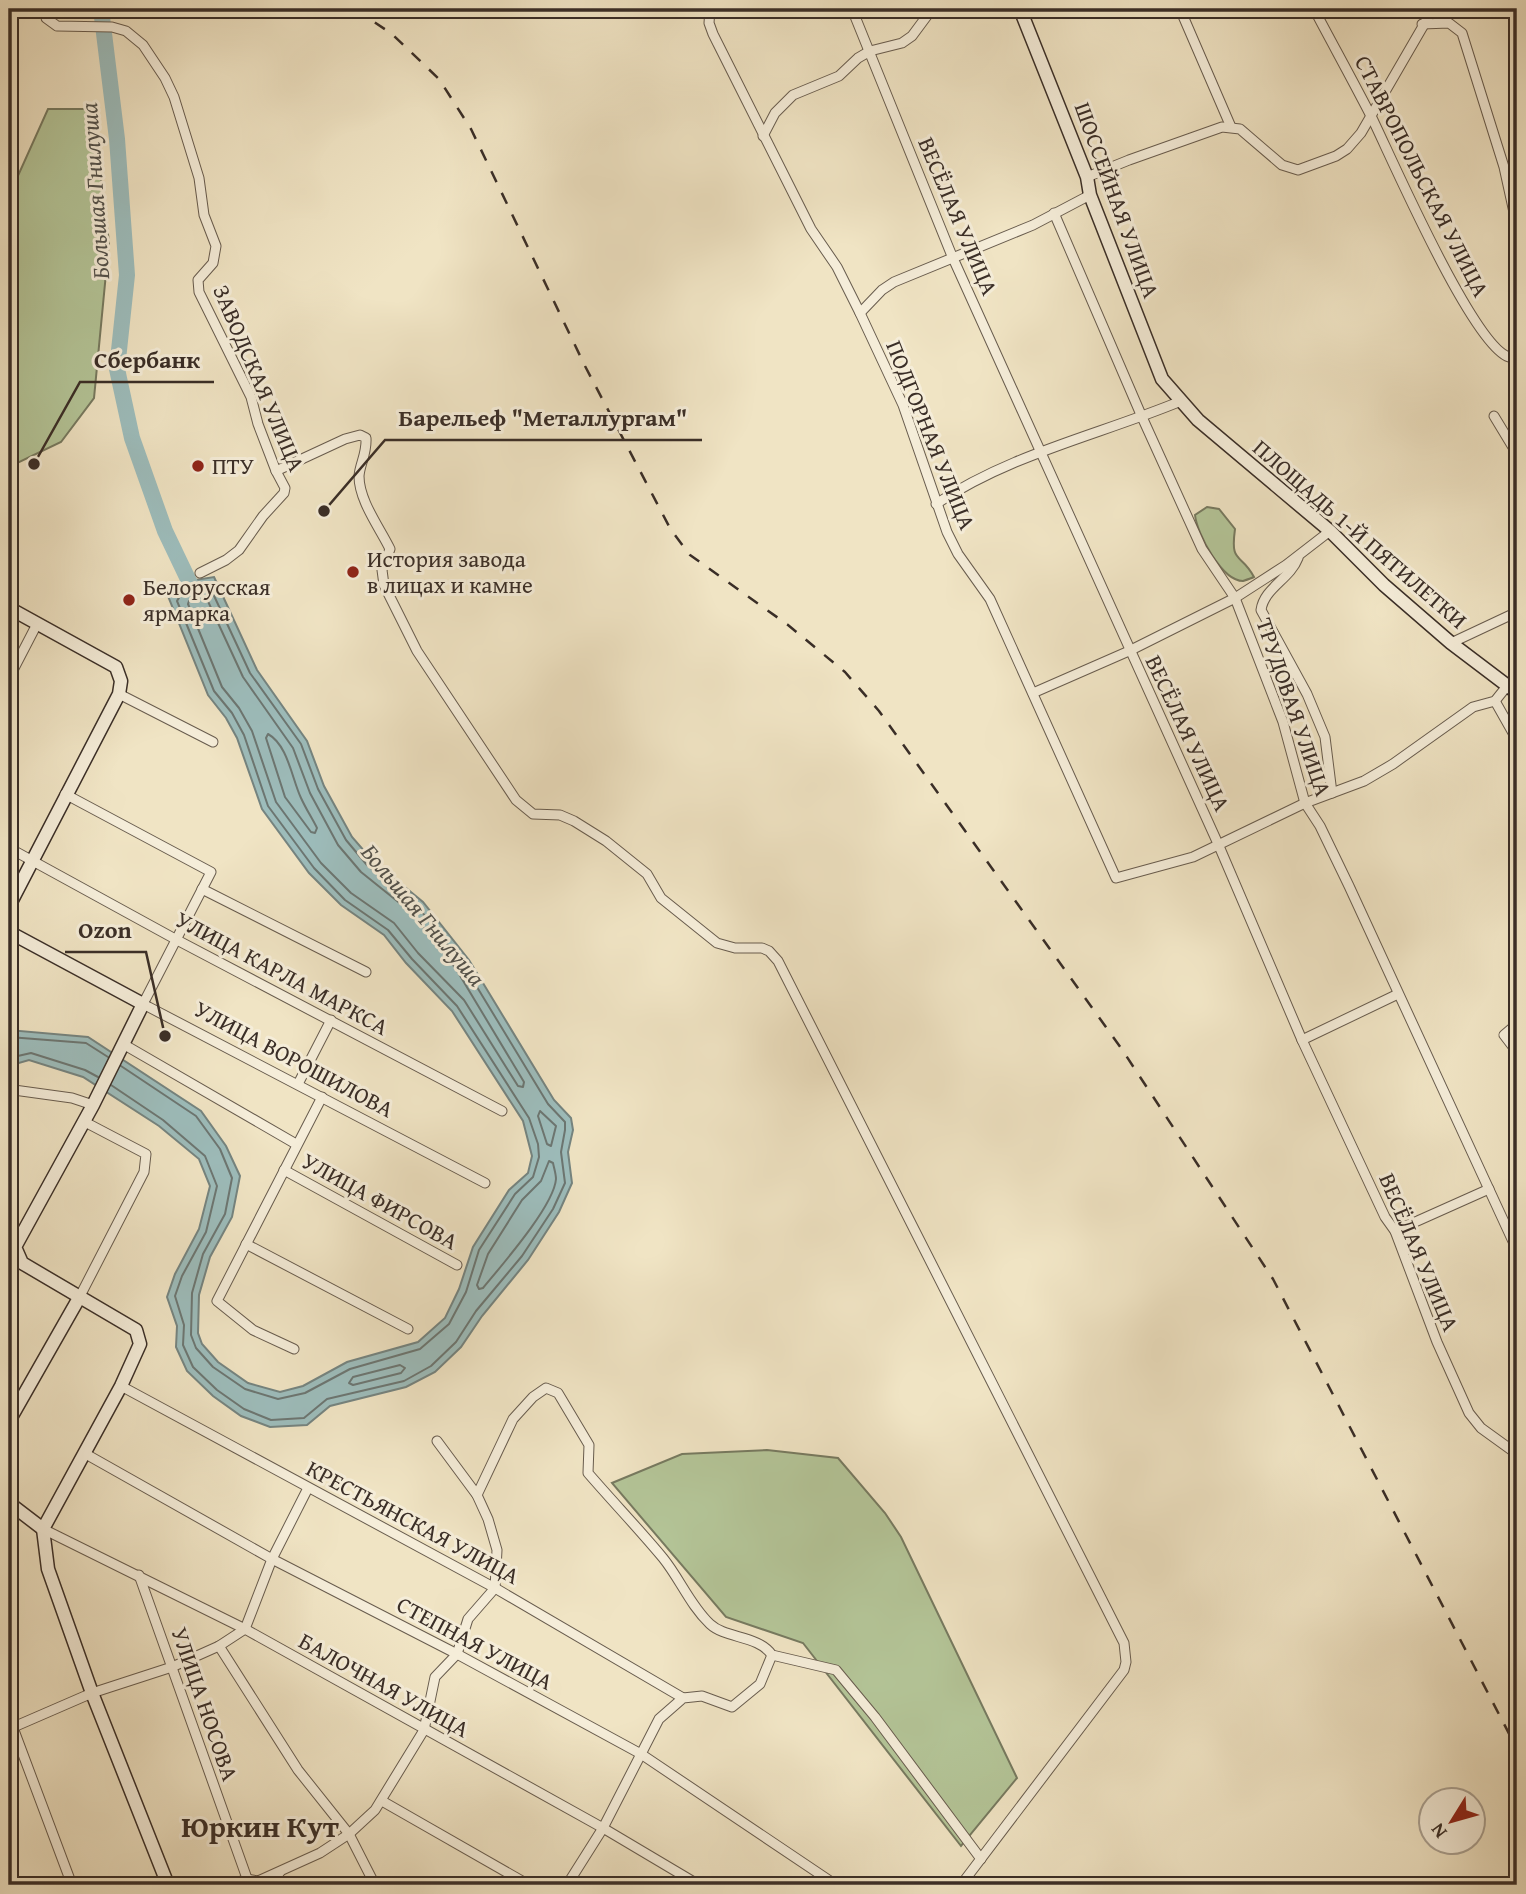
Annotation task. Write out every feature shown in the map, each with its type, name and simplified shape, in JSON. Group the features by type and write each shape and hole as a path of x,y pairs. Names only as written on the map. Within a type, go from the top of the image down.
{"main road":[{"name":"ШОССЕЙНАЯ УЛИЦА","path":"1020,9 1087,177 1090,195 1162,379 1181,401"},
{"name":"ПЛОЩАДЬ 1-Й ПЯТИЛЕТКИ","path":"1181,401 1198,420 1329,531 1384,585 1451,643 1512,690"},
{"path":"9,608 116,667 121,681 118,694 9,906"},
{"name":"УЛИЦА ВОРОШИЛОВА","path":"9,932 143,1004"},
{"path":"143,1004 93,1105 12,1252 22,1263 136,1330 140,1344 121,1386 43,1529 48,1569 92,1693 168,1885"},
{"path":"9,1421 79,1298"},
{"path":"9,1503 15,1513 43,1529"}],"street":[{"name":"ЗАВОДСКАЯ УЛИЦА","path":"46,9 46,18 51,24 64,27 112,27 126,31 144,45 165,78 174,97 199,178 204,215 216,246 212,263 197,285 251,397 258,425 285,488 284,493 263,516 239,550 200,573"},
{"name":"ПОДГОРНАЯ УЛИЦА","path":"710,9 709,23 712,34 811,229 837,267 860,313 903,405 928,473 936,504 958,554 990,599 1116,878 1193,857 1219,846"},
{"name":"ВЕСЁЛАЯ УЛИЦА","path":"852,9 952,256 1219,846 1302,1040 1385,1217 1395,1231 1437,1342 1469,1413 1481,1428 1517,1454"},
{"path":"763,136 775,113 793,95 839,76 870,51 890,48 912,36 932,9"},
{"path":"1180,9 1231,127"},
{"name":"СТАВРОПОЛЬСКАЯ УЛИЦА","path":"1314,9 1370,115 1458,294 1488,339 1504,355 1517,355"},
{"path":"1087,177 1196,135 1231,127 1240,129 1282,165 1298,170 1307,169 1347,149 1361,133 1433,9"},
{"path":"1513,9 1517,22"},
{"path":"1422,24 1449,23 1462,33 1504,167 1517,226"},
{"path":"860,313 882,290 894,282 1033,225 1090,195"},
{"name":"ТРУДОВАЯ УЛИЦА","path":"1054,213 1202,549 1235,598 1283,722 1305,803 1320,826 1517,1250"},
{"path":"936,504 958,489 1040,451 1181,401"},
{"path":"1494,416 1517,454"},
{"path":"276,471 345,439 360,435 366,438 365,457 359,476 361,488 390,549 382,570 384,585 417,651 516,800 533,814 560,815 606,841 647,874 661,898 717,943 769,951 790,981 1124,1643 1124,1670 961,1885"},
{"path":"1032,693 1129,650 1235,598 1299,555 1329,531"},
{"path":"1299,555 1294,568 1265,596 1261,610 1307,694 1325,737 1332,793"},
{"path":"1451,643 1517,611"},
{"path":"9,678 37,624"},
{"path":"1219,846 1305,803 1377,775 1473,707 1495,701 1512,690"},
{"path":"118,694 213,742"},
{"path":"1495,701 1517,740"},
{"path":"65,794 211,872 143,1004"},
{"name":"УЛИЦА КАРЛА МАРКСА","path":"9,848 502,1111"},
{"path":"202,889 366,972"},
{"path":"1302,1040 1398,994"},
{"name":"УЛИЦА ВОРОШИЛОВА","path":"143,1004 485,1184"},
{"path":"298,1084 331,1020"},
{"path":"1517,1024 1504,1035 1517,1052"},
{"path":"121,1048 296,1144"},
{"path":"9,1099 14,1090 72,1098 93,1105"},
{"path":"294,1349 253,1330 217,1301 322,1097"},
{"path":"79,1298 144,1172 146,1154 83,1121"},
{"name":"УЛИЦА ФИРСОВА","path":"284,1170 457,1265"},
{"path":"1395,1231 1489,1189"},
{"path":"246,1244 408,1329"},
{"name":"КРЕСТЬЯНСКАЯ УЛИЦА","path":"121,1386 495,1588 682,1698"},
{"path":"477,1495 513,1419 533,1397 546,1388 558,1393 589,1445 588,1473 664,1559 688,1598 712,1626 755,1643 772,1654 836,1670 875,1717 981,1859"},
{"path":"232,1885 258,1881 320,1853 349,1834 382,1801 424,1730 435,1677 457,1654 468,1619 495,1588 498,1550 488,1519 477,1495 437,1441"},
{"name":"СТЕПНАЯ УЛИЦА","path":"84,1453 272,1559 457,1654 641,1755 836,1885"},
{"path":"10,1729 92,1693 172,1667 219,1646 245,1629 272,1559 308,1488"},
{"name":"БАЛОЧНАЯ УЛИЦА","path":"43,1529 245,1629 603,1828 699,1885"},
{"name":"УЛИЦА НОСОВА","path":"139,1575 248,1882"},
{"path":"219,1646 298,1770 349,1834 375,1885"},
{"path":"567,1885 603,1828 659,1719 682,1698 702,1696 732,1707 760,1684 772,1654"},
{"path":"9,1717 10,1729 72,1885"},
{"path":"382,1801 529,1885"},
{"path":"270,1885 281,1871"}],"green space":[{"path":"48,109 92,109 109,242 94,398 61,442 9,467 9,181 17,178"},
{"path":"1207,507 1219,509 1235,529 1235,553 1254,577 1243,581 1235,579 1212,555 1200,533 1195,515"},
{"path":"767,1450 838,1458 885,1513 901,1537 1017,1778 961,1846 803,1643 726,1617 612,1483 682,1454"}],"water":[{"path":"214,577 257,670 307,741 324,786 352,837 372,860 423,902 469,960 554,1100 571,1118 573,1130 568,1152 572,1183 559,1212 528,1260 482,1316 461,1347 435,1372 406,1387 330,1406 307,1425 270,1427 241,1416 213,1396 187,1371 176,1347 177,1326 167,1297 175,1274 199,1229 210,1186 199,1159 159,1126 83,1077 29,1060 9,1064 9,1030 88,1037 201,1111 226,1146 240,1176 232,1217 210,1257 199,1295 198,1333 202,1344 218,1362 248,1383 280,1392 303,1386 347,1362 418,1342 445,1318 459,1289 473,1247 509,1190 528,1173 532,1156 523,1121 452,1011 406,963 384,935 341,905 309,873 262,809 237,738 208,695 168,596 189,581"}],"waterway":[{"name":"Большая Гнилуша","path":"101,9 117,139 127,275 117,369 132,438 165,531 197,598"}],"railway":[{"path":"355,9 392,34 439,79 471,129 585,366 671,530 690,555 788,625 845,672 879,711 1121,1048 1273,1279 1517,1749"}],"place":[{"name":"Сбербанк","path":"34,464"},
{"name":"ПТУ","path":"198,466"},
{"name":"Барельеф \"Металлургам\"","path":"324,511"},
{"name":"История завода в лицах и камне","path":"353,572"},
{"name":"Белорусская ярмарка","path":"129,600"},
{"name":"Ozon","path":"165,1036"}],"district":[{"name":"Юркин Кут","path":"260,1827"}]}
